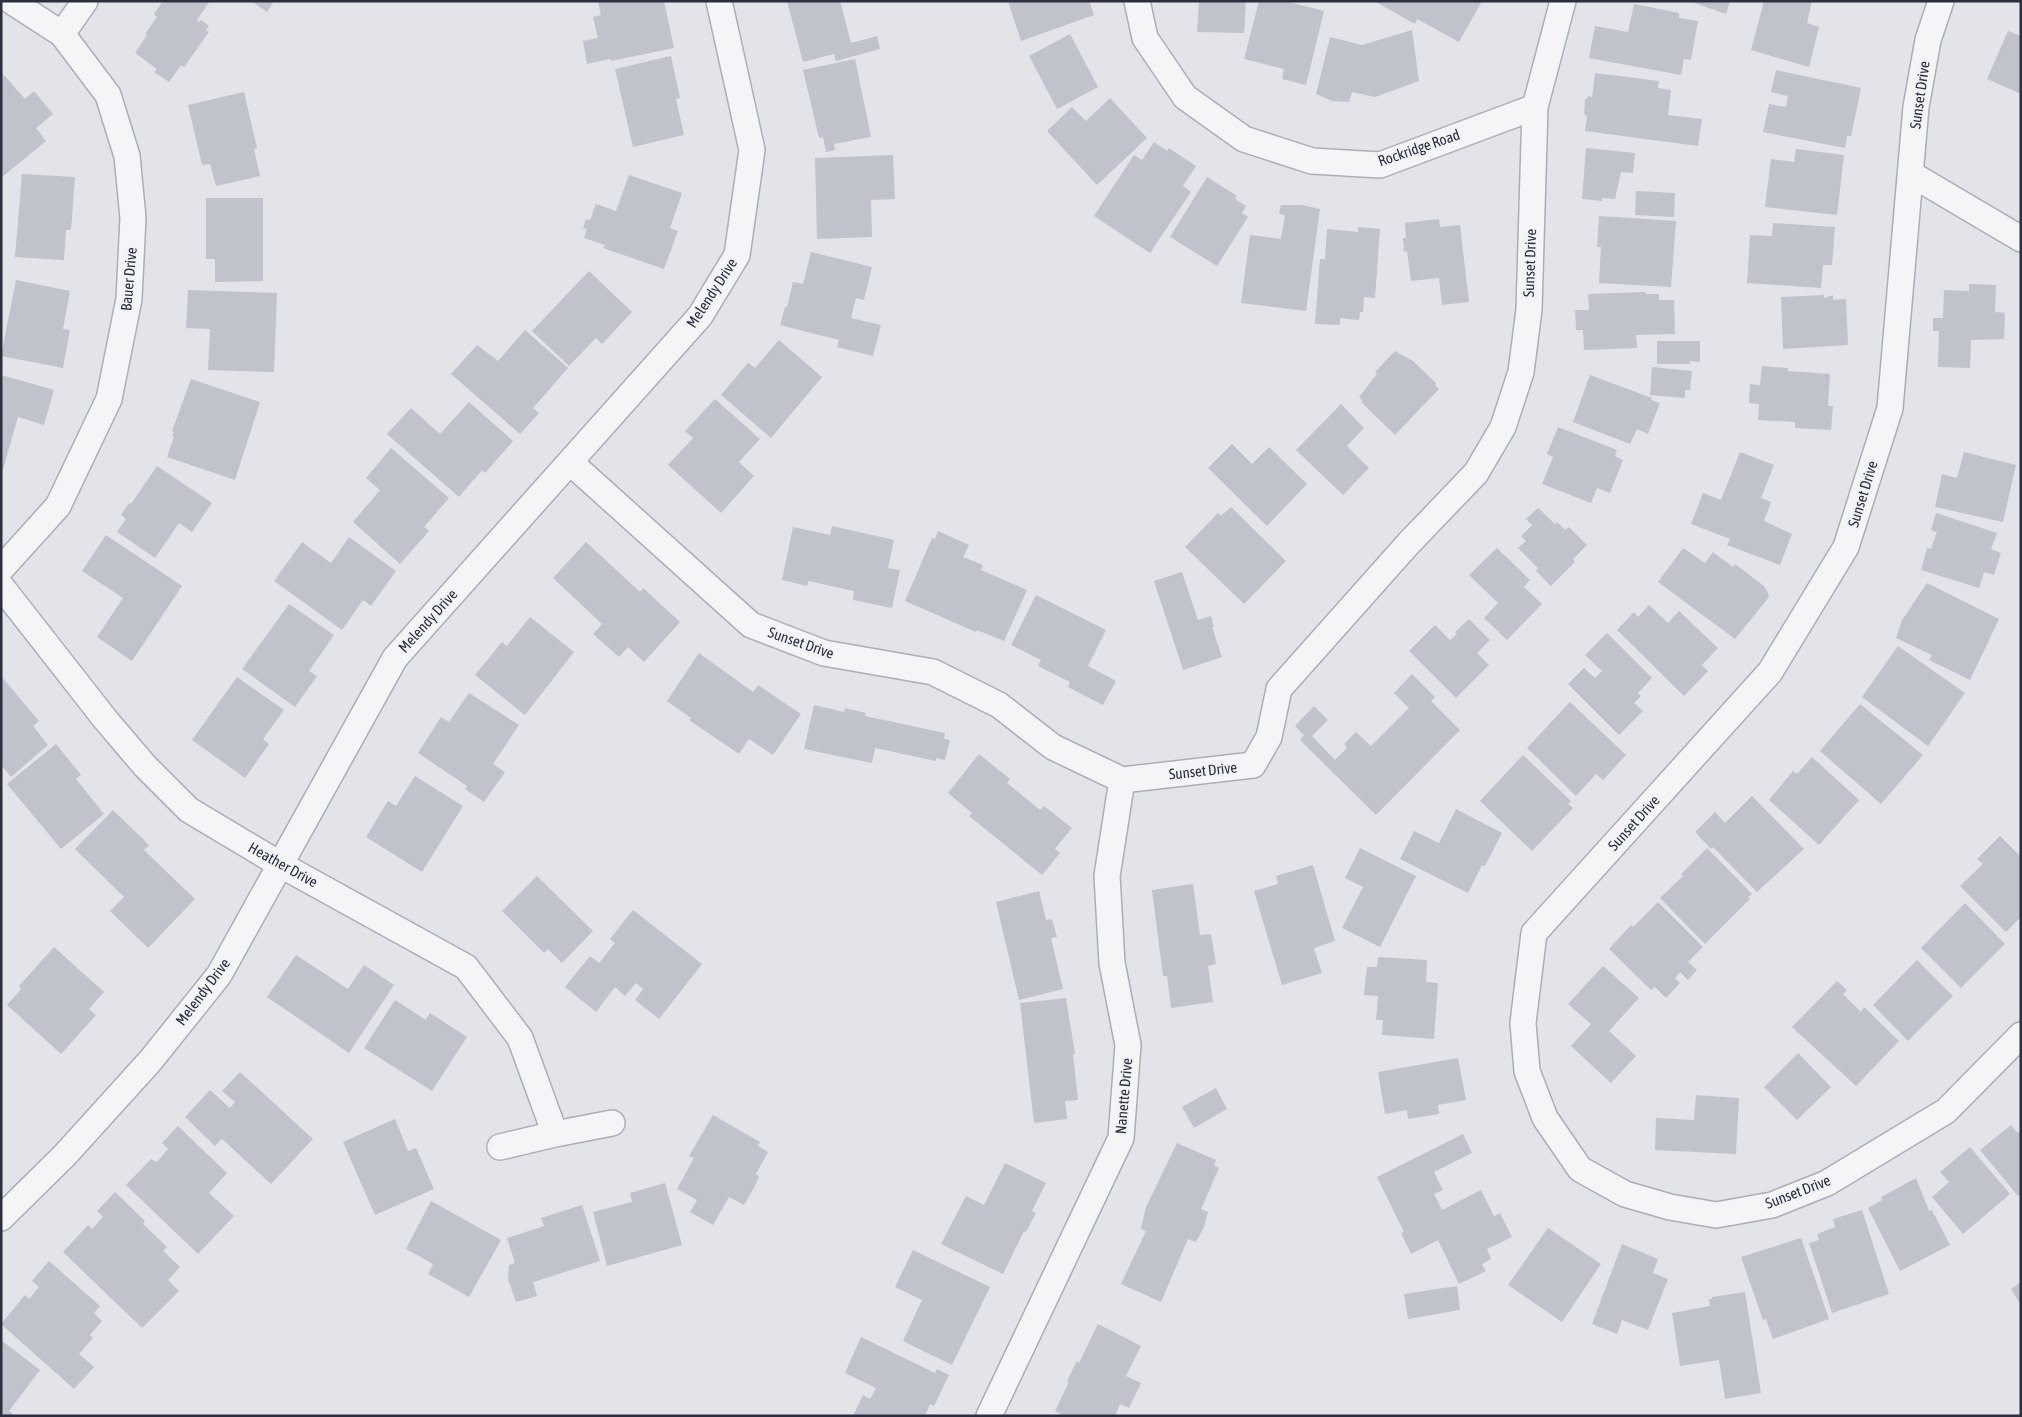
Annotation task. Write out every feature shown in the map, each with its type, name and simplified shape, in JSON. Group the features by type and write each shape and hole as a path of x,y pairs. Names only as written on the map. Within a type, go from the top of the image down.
{"street":[{"name":"Bauer Drive","path":"1,569 58,506 109,399 129,299 133,218 127,156 108,95 62,34 11,1"},
{"path":"62,34 85,1"},
{"name":"Melendy Drive","path":"1,1218 65,1154 144,1067 219,976 395,658 571,463 700,316 738,256 752,150 719,1"},
{"name":"Rockridge Road","path":"1137,1 1145,38 1185,97 1244,139 1312,161 1380,165 1535,107"},
{"name":"Sunset Drive","path":"571,463 751,625 824,653 933,672 999,705 1053,747 1122,780 1252,765 1269,738 1279,688 1408,544 1476,474 1502,427 1521,372 1528,310 1535,107 1563,1"},
{"name":"Sunset Drive","path":"1941,1 1928,40 1916,107 1890,408 1846,547 1770,672 1534,933 1523,1023 1527,1071 1545,1118 1580,1169 1625,1194 1670,1207 1716,1215 1772,1204 1827,1183 1946,1111 2021,1035"},
{"path":"1911,174 2021,239"},
{"name":"Heather Drive","path":"1,586 144,766 188,810 281,865 466,968 520,1038 555,1134"},
{"name":"Nanette Drive","path":"989,1416 1122,1138 1128,1045 1112,963 1106,876 1122,780"},
{"path":"500,1147 555,1134 612,1124"}],"building":[{"path":"163,1 210,1 197,20 199,22 201,20 209,26 206,30 209,32 184,67 181,65 169,82 154,72 157,69 135,53 157,17 154,14"},
{"path":"251,1 274,1 267,12"},
{"path":"598,1 664,1 674,48 587,64 583,41 598,38 593,17 601,15"},
{"path":"787,1 840,1 851,43 877,36 880,49 836,61 834,54 803,62"},
{"path":"1008,1 1089,1 1094,15 1021,41"},
{"path":"1199,1 1246,1 1244,33 1197,32"},
{"path":"1259,1 1285,1 1324,11 1306,85 1282,79 1284,69 1244,59"},
{"path":"1374,1 1482,1 1459,42 1417,19 1415,24"},
{"path":"1689,1 1730,1 1726,14"},
{"path":"1764,1 1812,1 1807,23 1819,27 1809,67 1751,50"},
{"path":"1634,4 1679,13 1679,18 1698,21 1691,60 1684,59 1681,75 1589,58 1595,26 1628,32"},
{"path":"1412,30 1419,81 1375,97 1352,92 1349,102 1332,101 1316,94 1330,37 1362,45"},
{"path":"2008,31 2021,36 2021,94 1987,79"},
{"path":"1070,34 1098,87 1057,109 1029,56"},
{"path":"671,56 680,98 676,99 684,135 633,147 615,69"},
{"path":"855,59 871,137 834,144 835,150 826,152 823,137 819,138 803,70"},
{"path":"1776,70 1861,88 1851,136 1847,136 1845,148 1763,132 1769,104 1786,107 1788,96 1771,92"},
{"path":"2,73 25,99 34,91 53,114 36,128 46,141 1,178"},
{"path":"1595,73 1659,81 1658,88 1671,90 1668,115 1702,119 1698,146 1585,131 1587,117 1584,113 1585,100 1589,96 1592,97"},
{"path":"244,92 257,148 254,149 260,176 216,186 210,164 202,165 188,105"},
{"path":"1110,98 1147,138 1097,185 1047,131 1072,107 1086,121"},
{"path":"1154,142 1167,151 1169,148 1196,166 1183,186 1191,192 1150,253 1094,216 1134,155 1142,160"},
{"path":"1586,148 1635,153 1633,173 1621,172 1615,199 1602,198 1602,201 1582,199"},
{"path":"1796,149 1844,155 1837,215 1765,207 1771,159 1794,162"},
{"path":"893,155 895,199 871,200 872,237 817,239 815,158"},
{"path":"22,174 75,177 71,230 66,230 64,260 15,257"},
{"path":"629,175 682,193 670,228 678,231 664,269 603,248 605,245 584,238 587,229 583,228 586,219 590,220 596,204 616,211"},
{"path":"1207,177 1237,196 1235,199 1246,206 1242,213 1248,217 1217,266 1170,237"},
{"path":"1636,191 1675,193 1674,217 1635,215"},
{"path":"206,198 263,198 263,281 215,282 215,259 206,259"},
{"path":"1281,205 1302,205 1320,209 1306,311 1241,303 1250,235 1281,239 1285,215 1279,214"},
{"path":"1599,216 1676,221 1671,287 1599,283 1601,247 1597,247"},
{"path":"1439,219 1440,227 1460,225 1469,302 1442,305 1439,278 1411,281 1407,251 1404,252 1403,238 1406,238 1405,223"},
{"path":"1773,223 1835,227 1832,265 1823,265 1821,288 1747,283 1750,235 1772,236"},
{"path":"1358,227 1380,229 1375,298 1364,297 1363,312 1360,312 1359,320 1340,318 1340,325 1315,324 1320,259 1325,259 1327,229 1358,232"},
{"path":"811,252 872,267 864,300 856,298 851,318 881,325 873,356 837,347 839,340 780,325 793,282 803,284"},
{"path":"589,271 632,312 602,344 596,338 569,366 532,331"},
{"path":"16,280 70,291 63,329 70,330 63,368 1,356"},
{"path":"1969,284 1996,285 1995,312 2005,313 2004,339 1971,340 1970,368 1938,367 1939,331 1933,331 1933,318 1943,318 1944,290 1969,291"},
{"path":"188,290 277,293 274,372 208,370 210,329 186,328"},
{"path":"1645,292 1646,294 1659,294 1659,300 1674,300 1675,334 1636,335 1637,348 1584,350 1583,330 1576,330 1575,310 1589,310 1588,294"},
{"path":"1824,295 1824,298 1833,295 1833,300 1846,299 1848,345 1783,349 1781,297"},
{"path":"525,330 568,368 533,408 539,413 520,434 451,374 477,345 498,361"},
{"path":"779,340 822,377 771,438 721,395 748,363 755,368"},
{"path":"1657,341 1700,341 1700,362 1690,361 1690,364 1657,364"},
{"path":"1395,351 1413,361 1436,383 1435,385 1439,389 1395,435 1361,402 1363,401 1359,397 1377,374 1375,372"},
{"path":"1762,366 1788,368 1788,371 1830,374 1828,406 1833,406 1831,430 1795,428 1795,422 1758,420 1759,404 1749,403 1750,384 1760,385"},
{"path":"1652,367 1692,371 1690,390 1685,390 1685,398 1650,395"},
{"path":"1,375 54,390 44,425 18,417 2,473"},
{"path":"1590,375 1652,398 1651,400 1660,403 1648,434 1637,429 1630,444 1573,422"},
{"path":"191,379 260,402 235,480 167,457 174,437 172,436 174,432 172,431"},
{"path":"715,399 760,439 739,462 754,476 721,513 668,465 693,438 685,431"},
{"path":"469,402 513,441 485,473 482,470 459,497 387,434 411,408 440,434"},
{"path":"1341,404 1364,428 1347,446 1369,468 1343,495 1296,450"},
{"path":"1558,427 1617,450 1615,456 1623,460 1610,493 1597,488 1591,503 1542,484 1553,457 1547,454"},
{"path":"1232,444 1252,464 1269,447 1307,484 1267,526 1208,468"},
{"path":"391,448 449,498 424,527 429,531 400,564 353,522 380,490 366,478"},
{"path":"1740,452 1774,465 1761,498 1771,502 1764,521 1792,534 1780,565 1727,545 1730,539 1691,524 1703,493 1721,500"},
{"path":"1964,452 2016,465 2003,522 1935,507 1942,474 1957,478"},
{"path":"157,466 212,503 192,532 179,523 155,558 117,532 126,519 121,515 129,503 131,504"},
{"path":"1231,507 1286,561 1244,604 1185,547 1218,513 1221,516"},
{"path":"1538,508 1555,524 1557,522 1565,530 1569,527 1587,545 1573,559 1575,562 1551,586 1536,571 1538,568 1518,548 1526,541 1521,536 1532,525 1526,519"},
{"path":"1936,513 1997,533 1991,549 2001,553 1994,575 1984,572 1979,588 1921,570 1927,548 1931,549 1937,532 1931,530"},
{"path":"832,526 894,540 888,568 900,570 892,608 853,600 854,591 808,581 807,586 782,580 793,527 830,535"},
{"path":"938,531 969,545 963,557 983,565 981,570 1027,590 1004,641 977,630 976,632 905,601 932,538 935,539"},
{"path":"106,535 182,586 132,661 97,637 123,598 82,571"},
{"path":"349,537 396,571 371,606 363,600 342,630 274,581 302,542 331,563"},
{"path":"586,542 640,592 643,588 680,622 644,662 628,647 619,657 593,634 602,624 553,578"},
{"path":"1497,548 1530,580 1524,587 1542,604 1507,640 1484,618 1498,603 1469,575"},
{"path":"1683,548 1705,563 1713,552 1733,567 1735,564 1764,586 1768,593 1769,597 1735,639 1658,582"},
{"path":"1182,572 1198,620 1211,616 1214,627 1212,627 1222,657 1183,670 1154,581"},
{"path":"1927,583 1999,619 1970,680 1929,660 1932,655 1896,638 1902,620"},
{"path":"1036,595 1106,630 1088,666 1116,681 1103,705 1068,687 1070,682 1038,666 1041,660 1011,645"},
{"path":"289,604 334,635 309,671 317,676 295,707 242,669"},
{"path":"1649,605 1668,623 1679,611 1718,648 1702,665 1708,671 1684,696 1617,630 1634,612 1638,617"},
{"path":"530,617 574,652 525,715 475,675 502,642 507,646"},
{"path":"1469,619 1490,640 1477,653 1489,665 1456,698 1409,651 1435,625 1450,640 1457,634 1455,632"},
{"path":"1607,633 1652,678 1638,693 1641,696 1634,703 1643,711 1619,735 1568,684 1584,668 1595,678 1602,671 1585,655"},
{"path":"1898,646 1965,693 1928,746 1862,697"},
{"path":"699,653 753,692 758,685 801,714 773,755 749,739 739,754 689,720 691,718 667,701"},
{"path":"1412,674 1435,697 1431,701 1460,730 1376,815 1300,740 1304,735 1295,726 1314,706 1328,720 1312,736 1335,760 1347,748 1344,744 1356,732 1371,746 1409,708 1394,693"},
{"path":"1,676 39,721 33,726 48,745 11,777 1,765"},
{"path":"237,677 284,710 263,739 269,744 245,778 192,740"},
{"path":"469,693 519,725 493,764 505,772 484,802 465,789 467,786 418,753 441,717 449,722"},
{"path":"1570,702 1626,755 1603,780 1596,774 1576,796 1527,748"},
{"path":"1860,704 1923,755 1881,804 1820,751"},
{"path":"814,705 844,712 845,708 866,713 865,716 945,733 944,739 950,740 945,760 936,758 936,761 875,748 872,763 804,749"},
{"path":"56,744 81,775 76,779 104,814 61,849 7,784"},
{"path":"979,754 1010,779 1007,783 1040,810 1044,806 1072,828 1055,849 1060,853 1042,875 969,816 972,813 948,793"},
{"path":"1523,755 1571,801 1568,804 1573,808 1532,851 1480,801"},
{"path":"1812,757 1859,800 1819,845 1769,800 1793,771 1797,774"},
{"path":"415,776 463,806 422,872 366,837 388,801 396,806"},
{"path":"1752,796 1804,849 1757,892 1713,847 1711,849 1695,832 1715,812 1725,823"},
{"path":"1456,809 1502,833 1485,866 1482,865 1468,893 1400,859 1414,831 1439,843"},
{"path":"113,810 149,845 144,850 195,899 148,948 110,911 124,897 75,849"},
{"path":"2000,836 2021,857 2021,917 2006,932 1960,886 1983,864 1977,859"},
{"path":"1360,848 1416,876 1380,947 1342,928 1363,887 1345,878"},
{"path":"1707,848 1752,894 1748,897 1750,899 1705,944 1660,898 1683,876 1681,874"},
{"path":"1313,865 1335,941 1314,948 1322,973 1282,985 1254,891 1278,884 1276,876"},
{"path":"537,876 593,931 562,963 548,949 544,953 502,911"},
{"path":"1193,884 1200,935 1211,934 1216,964 1208,966 1213,1002 1171,1008 1167,976 1163,976 1152,890"},
{"path":"1039,891 1046,920 1052,919 1057,937 1051,938 1063,989 1019,1000 996,902"},
{"path":"1658,902 1703,947 1688,962 1697,970 1688,980 1680,972 1675,978 1680,983 1666,998 1655,987 1651,990 1609,949 1631,925 1633,927"},
{"path":"1965,903 2005,944 1961,988 1921,948"},
{"path":"633,910 702,964 659,1019 635,1000 643,989 636,983 625,996 615,987 596,1012 565,987 590,956 599,963 615,943 610,939"},
{"path":"54,947 104,992 89,1009 96,1015 61,1054 7,1005 21,989 19,986"},
{"path":"296,955 348,989 364,965 394,985 349,1053 267,997"},
{"path":"1378,957 1427,960 1426,982 1438,983 1434,1039 1382,1035 1383,1020 1376,1020 1378,996 1364,995 1367,967 1377,967"},
{"path":"1917,960 1953,996 1908,1041 1873,1005"},
{"path":"1603,966 1639,998 1609,1031 1636,1056 1611,1083 1571,1046 1591,1024 1568,1004"},
{"path":"1837,981 1847,990 1843,994 1861,1012 1864,1007 1899,1041 1856,1086 1792,1027"},
{"path":"1066,998 1075,1054 1073,1054 1078,1100 1065,1101 1067,1119 1034,1123 1020,1003"},
{"path":"395,1000 426,1020 430,1013 467,1037 432,1091 364,1048"},
{"path":"1798,1053 1831,1087 1797,1120 1764,1087"},
{"path":"1458,1058 1466,1100 1438,1105 1439,1114 1408,1119 1407,1110 1385,1114 1378,1072"},
{"path":"240,1072 313,1139 271,1184 222,1139 215,1146 185,1117 210,1090 230,1108 235,1102 222,1091"},
{"path":"1216,1088 1227,1109 1194,1128 1182,1107"},
{"path":"1696,1095 1739,1098 1736,1154 1655,1150 1656,1118 1694,1120"},
{"path":"713,1115 760,1142 758,1146 768,1152 756,1174 759,1176 756,1184 744,1205 729,1197 713,1225 690,1212 697,1200 677,1189 694,1158 689,1156"},
{"path":"395,1119 408,1151 416,1148 434,1189 375,1215 343,1142"},
{"path":"2011,1125 2018,1133 2021,1130 2021,1194 2018,1196 1980,1150"},
{"path":"178,1126 227,1173 209,1193 234,1216 198,1254 126,1185 151,1159 157,1162 168,1149 162,1143"},
{"path":"1463,1134 1472,1153 1434,1172 1443,1190 1434,1194 1442,1210 1481,1190 1494,1216 1500,1213 1512,1237 1487,1249 1491,1259 1482,1264 1486,1271 1459,1284 1438,1240 1411,1254 1401,1233 1404,1232 1377,1177"},
{"path":"1177,1143 1216,1160 1214,1165 1219,1168 1201,1209 1208,1212 1204,1227 1196,1242 1188,1239 1161,1302 1121,1284 1146,1231 1141,1229 1146,1207"},
{"path":"1970,1147 2010,1194 1963,1234 1932,1197 1949,1182 1940,1172"},
{"path":"1005,1163 1046,1183 1032,1211 1036,1213 1026,1232 1024,1231 1003,1274 941,1244 966,1196 984,1205"},
{"path":"1916,1178 1929,1211 1932,1210 1950,1245 1900,1271 1868,1208 1882,1200 1881,1197"},
{"path":"665,1183 682,1245 607,1266 593,1212 632,1202 630,1193"},
{"path":"115,1192 145,1221 143,1224 167,1247 163,1251 180,1267 168,1280 179,1291 142,1328 63,1252 88,1225 92,1229 103,1217 97,1211"},
{"path":"431,1201 501,1240 469,1297 428,1274 433,1264 406,1249"},
{"path":"582,1205 600,1261 533,1282 537,1296 516,1302 508,1279 509,1265 515,1263 507,1238 544,1226 541,1218"},
{"path":"1862,1210 1889,1294 1832,1313 1809,1243 1819,1240 1817,1234 1835,1227 1833,1219"},
{"path":"1548,1228 1601,1264 1562,1322 1508,1285"},
{"path":"1801,1238 1829,1319 1773,1339 1766,1319 1763,1320 1741,1257"},
{"path":"1622,1244 1658,1259 1653,1273 1668,1279 1648,1330 1622,1320 1617,1334 1592,1324"},
{"path":"913,1250 990,1287 952,1365 903,1341 922,1300 895,1287"},
{"path":"49,1261 100,1306 94,1313 102,1321 90,1335 93,1338 79,1354 94,1367 74,1389 1,1324 25,1295 29,1299 39,1287 32,1281"},
{"path":"2021,1282 2021,1305 2011,1289"},
{"path":"1457,1286 1460,1310 1408,1319 1404,1294"},
{"path":"1745,1292 1761,1393 1725,1399 1719,1360 1680,1366 1672,1313 1710,1306 1709,1299 1712,1299 1712,1297"},
{"path":"1098,1324 1141,1346 1126,1376 1141,1383 1129,1408 1120,1404 1115,1416 1064,1416 1055,1411 1069,1382 1067,1381 1077,1361 1079,1363"},
{"path":"861,1337 935,1373 937,1369 949,1375 934,1406 930,1404 925,1416 853,1416 863,1395 870,1399 876,1388 845,1373"},
{"path":"1,1340 40,1370 9,1411 15,1416 1,1416"}]}
